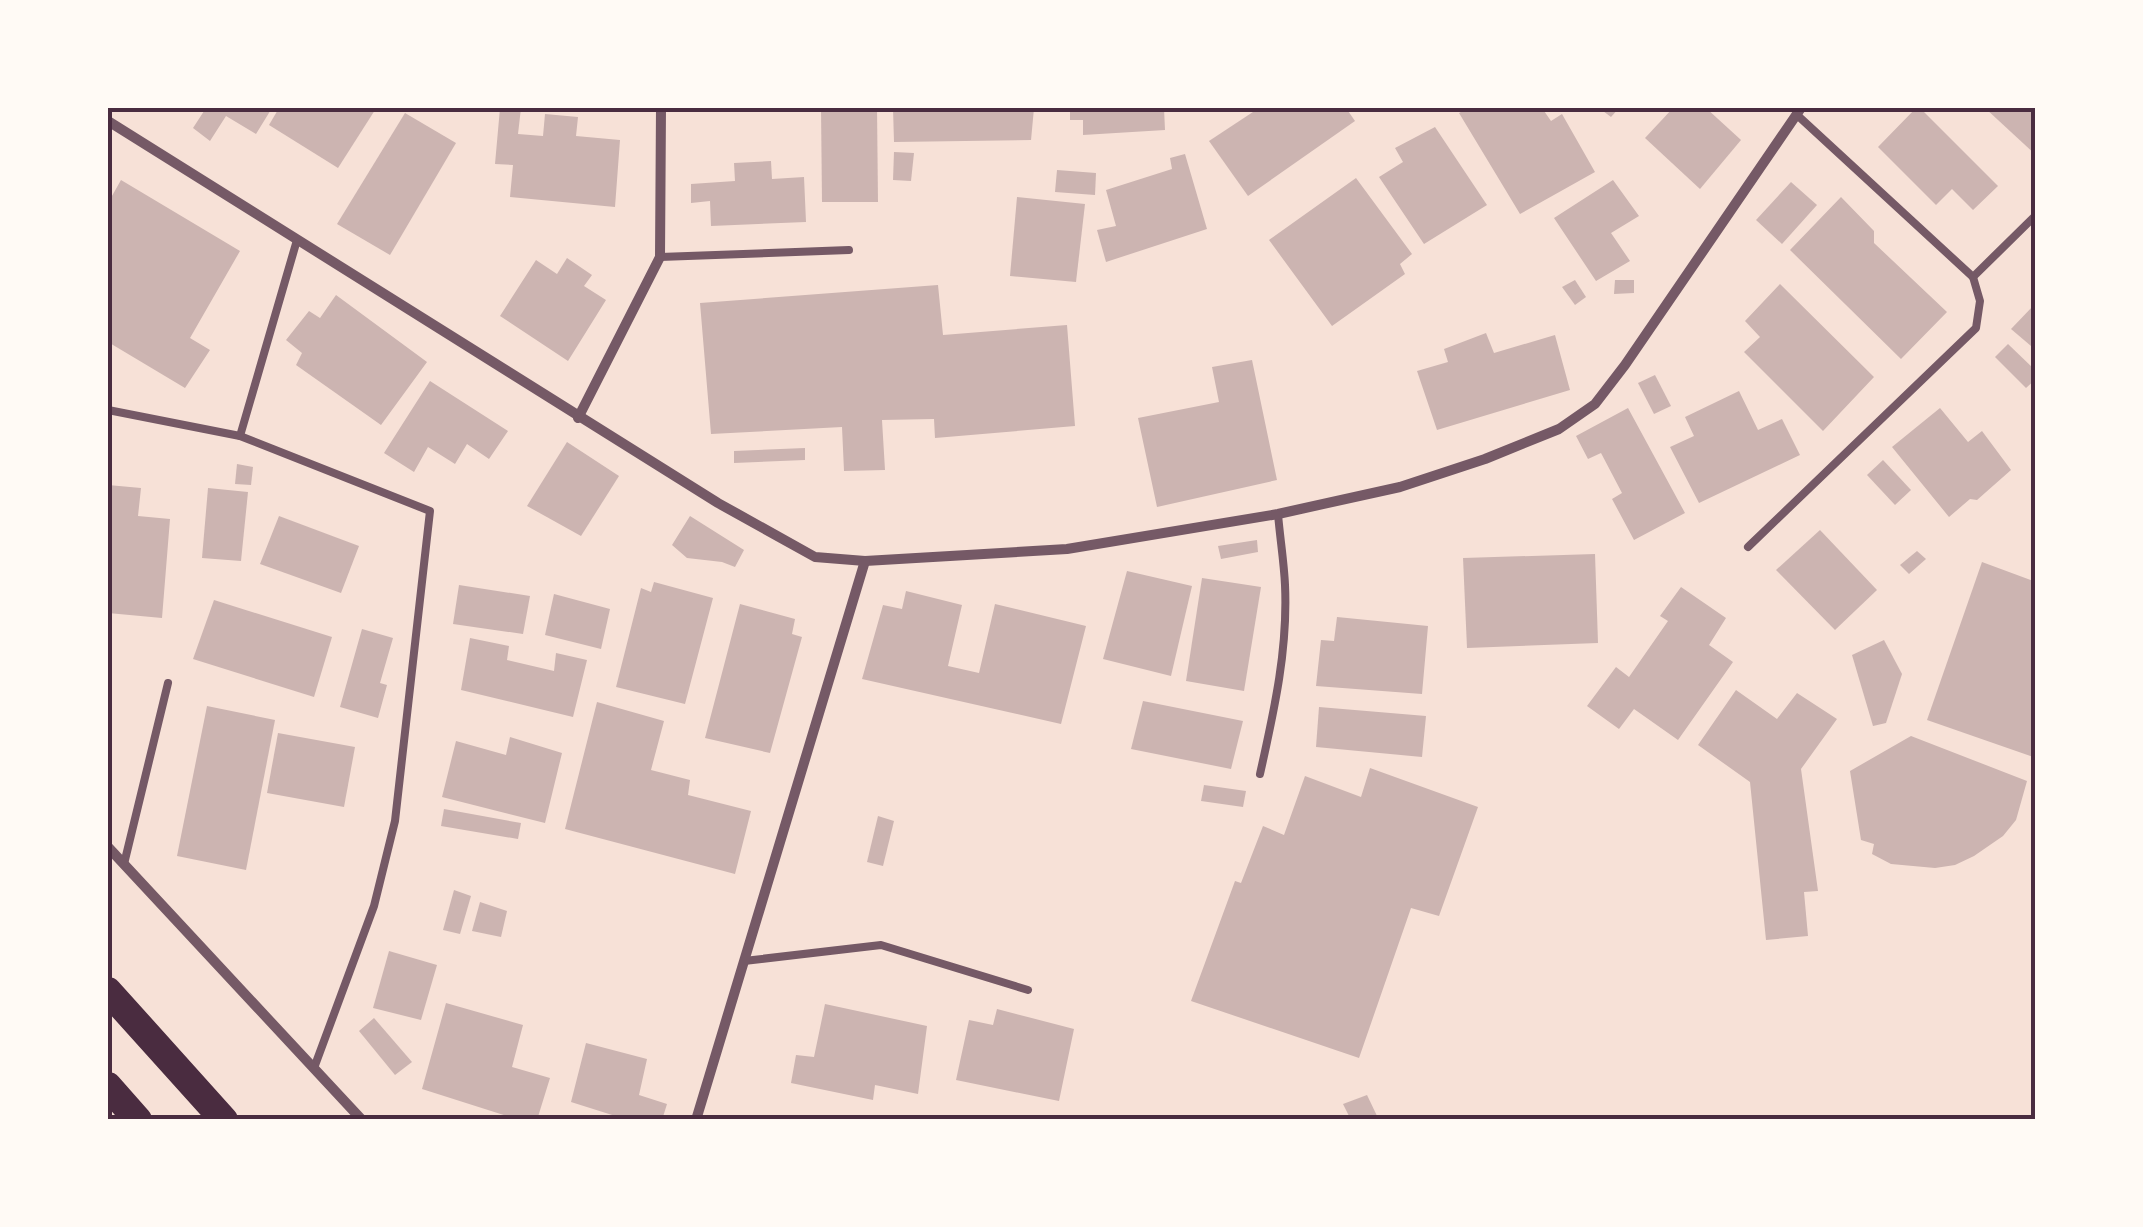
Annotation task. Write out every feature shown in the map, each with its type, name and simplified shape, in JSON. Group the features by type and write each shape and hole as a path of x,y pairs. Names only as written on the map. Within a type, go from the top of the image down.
{"highway":[{"path":"108,991 224,1120"},
{"path":"108,1086 138,1120"}],"street":[{"path":"578,418 660,257 661,108"},
{"path":"108,121 718,503 815,557 865,561 1068,549 1278,514 1400,487 1559,429 1596,404 1798,111"},
{"path":"696,1120 865,561"},
{"path":"108,847 362,1120"}],"lane":[{"path":"1748,547 1976,328 1980,300 1973,277 1798,111"},
{"path":"1973,277 2036,215"},
{"path":"240,436 296,240"},
{"path":"660,257 849,250"},
{"path":"108,410 240,436 430,511 395,821 386,866 314,1068"},
{"path":"1260,774 1278,693 1284,640 1285,584 1278,514"},
{"path":"124,864 168,683"},
{"path":"744,960 881,944 1028,990"}],"building":[{"path":"206,108 272,108 256,134 226,116 210,141 193,128"},
{"path":"279,108 375,110 338,168 269,125"},
{"path":"500,108 521,108 518,134 543,136 545,114 578,117 576,136 620,140 615,207 510,197 513,165 495,164"},
{"path":"821,108 877,108 878,202 822,202"},
{"path":"893,108 1034,108 1031,140 894,142"},
{"path":"1070,108 1164,108 1165,130 1083,135 1083,120 1070,120"},
{"path":"1259,108 1346,108 1355,121 1248,196 1209,141"},
{"path":"1468,108 1542,108 1551,121 1562,114 1595,172 1520,214 1459,113"},
{"path":"1599,108 1619,108 1611,117"},
{"path":"1673,108 1706,108 1741,140 1700,189 1645,138"},
{"path":"1916,108 1998,186 1973,210 1952,189 1936,205 1878,147"},
{"path":"1985,108 2036,108 2036,155"},
{"path":"405,113 456,143 390,255 337,224"},
{"path":"1435,127 1487,205 1424,244 1379,177 1403,162 1395,148"},
{"path":"894,152 914,153 911,181 893,180"},
{"path":"1185,154 1207,229 1106,262 1097,230 1116,226 1106,190 1172,169 1170,158"},
{"path":"771,161 772,179 804,177 806,222 711,226 710,201 691,203 691,184 735,181 734,163"},
{"path":"1057,170 1096,173 1095,195 1055,192"},
{"path":"1356,178 1412,254 1400,264 1405,274 1332,326 1269,240"},
{"path":"121,180 240,251 190,338 210,350 185,388 108,342 108,203"},
{"path":"1613,180 1639,216 1611,233 1630,261 1596,281 1554,218"},
{"path":"1791,182 1817,205 1782,244 1756,220"},
{"path":"1017,197 1085,204 1076,282 1010,276"},
{"path":"1841,197 1874,231 1874,243 1947,312 1901,359 1790,250"},
{"path":"567,258 592,275 584,286 606,300 568,361 500,316 536,260 557,274"},
{"path":"1575,280 1586,297 1575,305 1562,287"},
{"path":"1615,280 1634,280 1634,293 1614,294"},
{"path":"1780,284 1874,377 1823,431 1744,352 1760,337 1745,321"},
{"path":"938,285 943,335 1067,325 1075,426 935,438 934,419 882,420 885,470 844,471 842,427 711,434 700,303"},
{"path":"336,295 427,362 381,425 296,365 302,353 286,340 309,311 320,318"},
{"path":"2036,303 2036,341 2031,346 2011,329"},
{"path":"1486,333 1494,353 1555,335 1570,390 1437,430 1417,371 1448,362 1444,349"},
{"path":"2008,344 2036,371 2036,379 2026,388 1995,357"},
{"path":"1252,360 1277,480 1157,507 1138,418 1219,402 1212,367"},
{"path":"1655,375 1671,406 1654,414 1638,383"},
{"path":"430,381 508,431 489,459 467,444 455,464 428,447 414,472 384,453"},
{"path":"1739,391 1758,430 1782,419 1800,455 1699,503 1670,447 1694,436 1685,417"},
{"path":"1628,408 1685,513 1634,540 1612,499 1622,493 1601,453 1588,459 1576,436"},
{"path":"1940,408 1968,442 1982,431 2011,470 1977,500 1970,499 1949,517 1892,447"},
{"path":"567,442 619,476 581,536 527,506"},
{"path":"805,448 805,460 734,463 734,451"},
{"path":"1883,460 1911,490 1895,505 1867,475"},
{"path":"237,464 253,467 251,485 235,484"},
{"path":"108,485 141,488 138,516 170,519 162,618 108,613"},
{"path":"208,488 248,492 241,561 202,558"},
{"path":"279,516 359,546 341,593 260,564"},
{"path":"690,516 744,550 735,567 687,558 672,545"},
{"path":"1820,530 1877,590 1835,630 1776,570"},
{"path":"1257,540 1258,552 1221,559 1218,546"},
{"path":"1917,551 1926,559 1909,574 1900,565"},
{"path":"1595,554 1598,643 1467,648 1463,558"},
{"path":"1982,562 2036,582 2036,758 1927,720"},
{"path":"1127,571 1192,586 1171,676 1103,659"},
{"path":"1202,578 1261,587 1244,691 1186,681"},
{"path":"654,582 713,598 685,704 616,687 641,588 651,592"},
{"path":"459,585 530,596 523,634 453,624"},
{"path":"1681,587 1726,618 1709,645 1733,662 1678,740 1634,709 1619,729 1587,706 1616,667 1629,677 1668,621 1660,616"},
{"path":"906,591 962,605 948,666 979,673 995,604 1086,626 1061,724 862,679 883,605 902,609"},
{"path":"554,594 610,609 601,649 545,635"},
{"path":"214,600 332,637 314,697 193,659"},
{"path":"740,604 795,619 792,634 802,637 770,753 705,738"},
{"path":"1337,617 1428,626 1422,694 1316,686 1321,640 1334,641"},
{"path":"362,629 393,638 380,683 387,685 378,718 340,707"},
{"path":"470,638 509,646 507,660 554,671 556,653 587,660 573,717 461,690"},
{"path":"1884,640 1902,674 1886,723 1873,726 1852,655"},
{"path":"1736,690 1777,719 1797,693 1837,719 1801,769 1818,891 1804,892 1808,936 1766,940 1750,782 1698,745"},
{"path":"1143,701 1243,721 1231,769 1131,749"},
{"path":"597,702 664,721 651,770 690,780 688,795 751,811 735,874 565,829"},
{"path":"207,706 275,720 246,870 177,856"},
{"path":"1319,707 1426,716 1422,757 1316,747"},
{"path":"278,733 355,747 344,807 267,793"},
{"path":"1911,736 2027,781 2016,820 2003,836 1955,865 1935,868 1891,864 1872,854 1874,844 1861,840 1850,771"},
{"path":"510,737 562,753 545,823 442,797 456,741 506,755"},
{"path":"1370,768 1478,807 1439,916 1411,908 1359,1058 1191,1001 1235,881 1241,883 1263,826 1284,835 1305,776 1361,797"},
{"path":"1204,785 1246,791 1243,807 1201,801"},
{"path":"444,809 521,823 518,839 441,826"},
{"path":"878,816 894,821 883,866 867,862"},
{"path":"454,890 471,896 460,934 443,930"},
{"path":"480,902 507,911 501,937 472,931"},
{"path":"389,951 437,965 421,1020 373,1008"},
{"path":"446,1003 523,1025 512,1067 550,1078 537,1120 519,1120 422,1089"},
{"path":"825,1004 927,1026 918,1094 875,1085 873,1100 791,1083 796,1055 814,1057"},
{"path":"997,1009 1074,1029 1059,1101 956,1080 969,1020 993,1025"},
{"path":"374,1018 412,1062 395,1075 359,1031"},
{"path":"586,1043 647,1059 639,1095 667,1104 662,1120 628,1120 571,1102"},
{"path":"1367,1095 1378,1118 1351,1120 1343,1104"}]}
